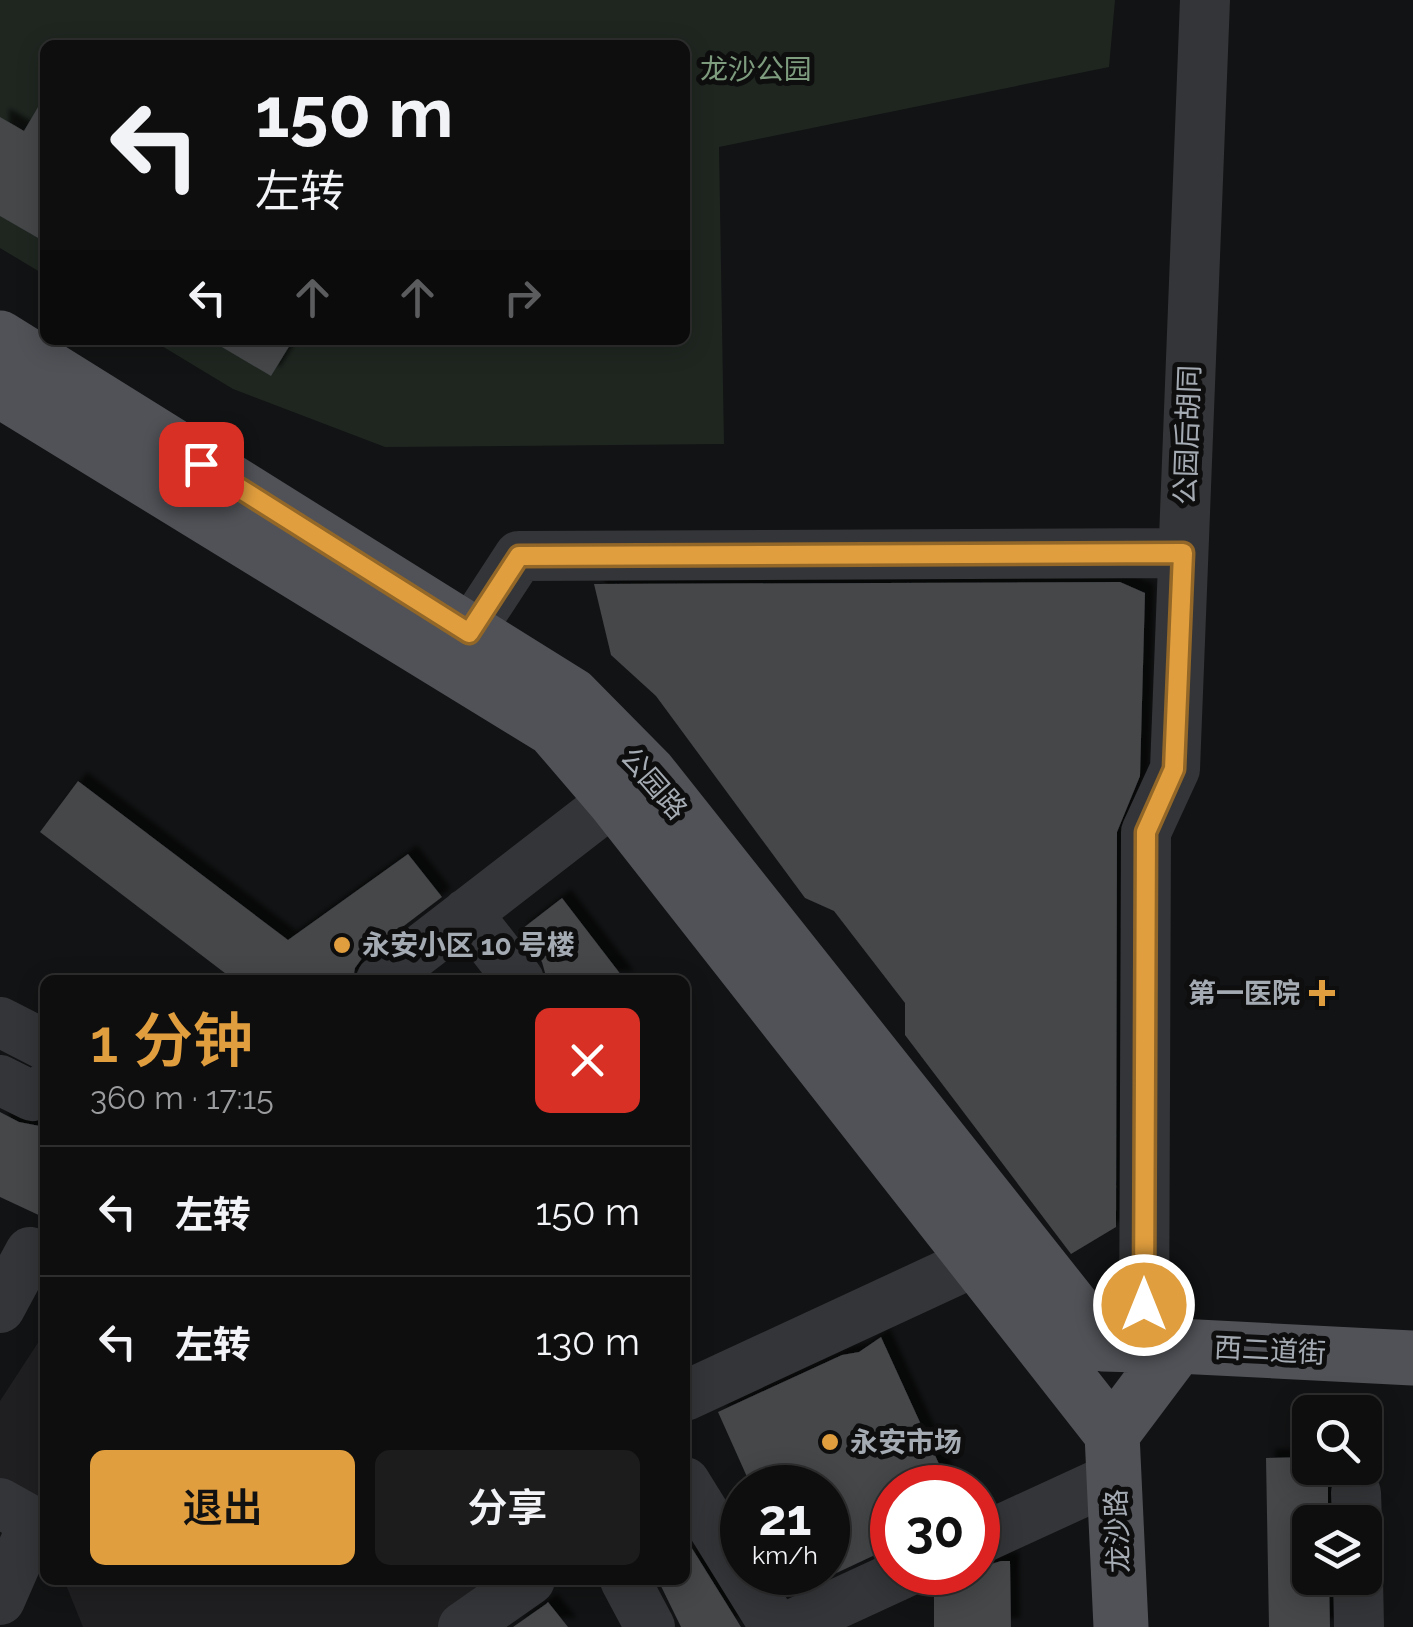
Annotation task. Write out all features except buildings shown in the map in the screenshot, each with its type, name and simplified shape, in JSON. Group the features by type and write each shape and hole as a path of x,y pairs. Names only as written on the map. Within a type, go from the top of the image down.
{"main road":[{"name":"公园路","path":"0,338 459,649 552,729 631,786 1102,1344 1161,1345"},
{"name":"公园路","path":"0,390 459,649"},
{"name":"公园路","path":"631,786 1114,1456"},
{"name":"西二道街","path":"1114,1456 1161,1345 1413,1358"},
{"name":"龙沙路","path":"1114,1456 1121,1627"}],"street":[{"name":"公园后胡同","path":"1161,1345 1146,832 1174,769 1204,0"},
{"path":"459,649 519,556 1183,553"},
{"path":"387,975 631,786"},
{"path":"467,913 515,975"},
{"path":"0,1022 40,1043"},
{"path":"0,1080 32,1096 40,1091"},
{"path":"0,1308 25,1243"},
{"path":"690,1394 976,1261"},
{"path":"1000,1526 1114,1456"},
{"path":"690,1490 775,1627"},
{"path":"0,1502 34,1522 0,1600"},
{"path":"463,1627 523,1585"},
{"path":"626,1585 646,1626"},
{"path":"786,1627 888,1595"},
{"path":"1358,1595 1359,1627"},
{"path":"0,1622 20,1627"}],"shaded area":[{"path":"40,1340 40,1528 0,1492 0,1401"},
{"path":"66,1585 511,1585 452,1627 83,1627"}],"green space":[{"name":"龙沙公园","path":"0,0 1115,0 1109,67 719,147 724,444 385,447 233,389 160,345 690,345 690,40 40,40 40,272 0,248"}],"place":[{"name":"永安小区 10 号楼","path":"342,945"},
{"name":"第一医院","path":"1322,993"},
{"name":"永安市场","path":"830,1442"}],"route":[{"path":"201,464 469,633 519,556 1183,553 1174,769 1146,832 1144,1305"}]}
